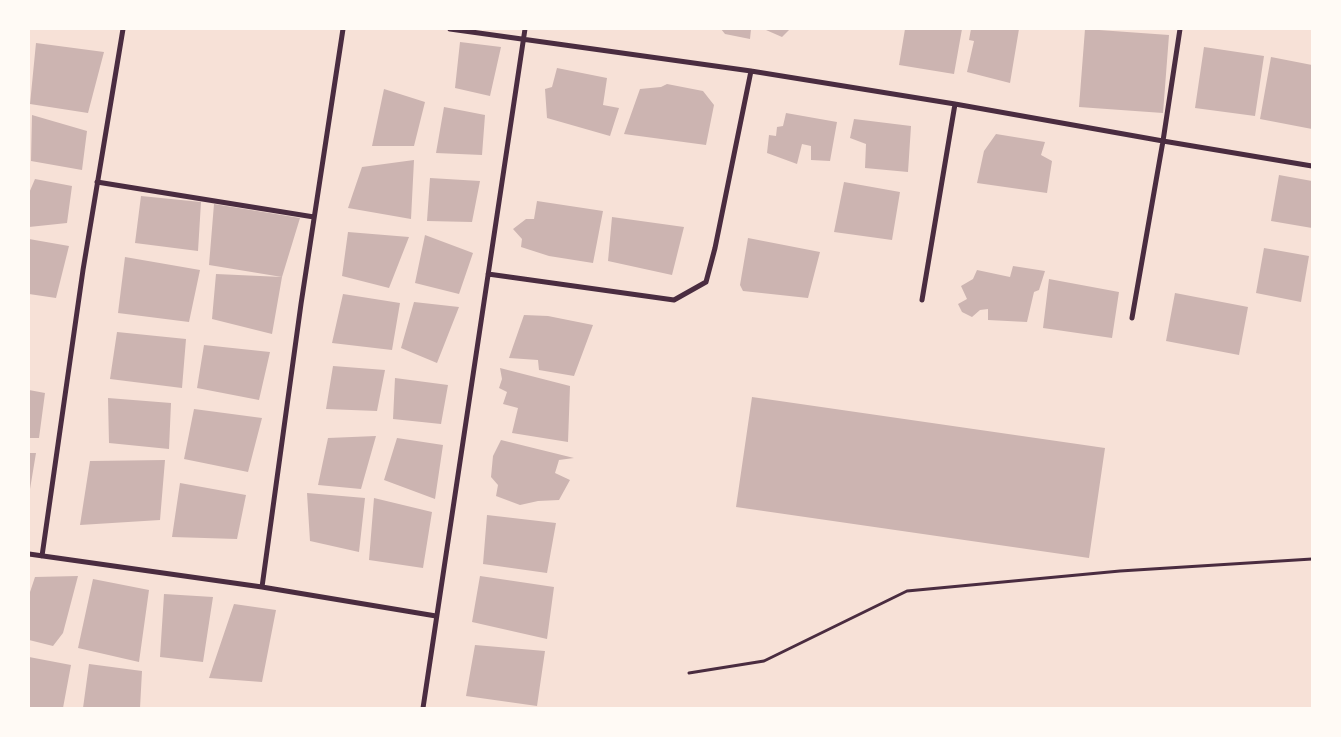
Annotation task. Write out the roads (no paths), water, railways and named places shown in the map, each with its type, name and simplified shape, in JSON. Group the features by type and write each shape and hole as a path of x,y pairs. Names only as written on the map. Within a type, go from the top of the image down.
{"street":[{"path":"42,556 97,182 123,29"},
{"path":"262,587 314,217 343,29"},
{"path":"450,29 751,72 955,104 1312,166"},
{"path":"423,708 525,29"},
{"path":"1132,318 1163,141 1180,29"},
{"path":"488,274 674,300 706,282 715,248 751,72"},
{"path":"922,300 955,104"},
{"path":"97,182 314,217"},
{"path":"29,554 262,587 436,616"}]}
